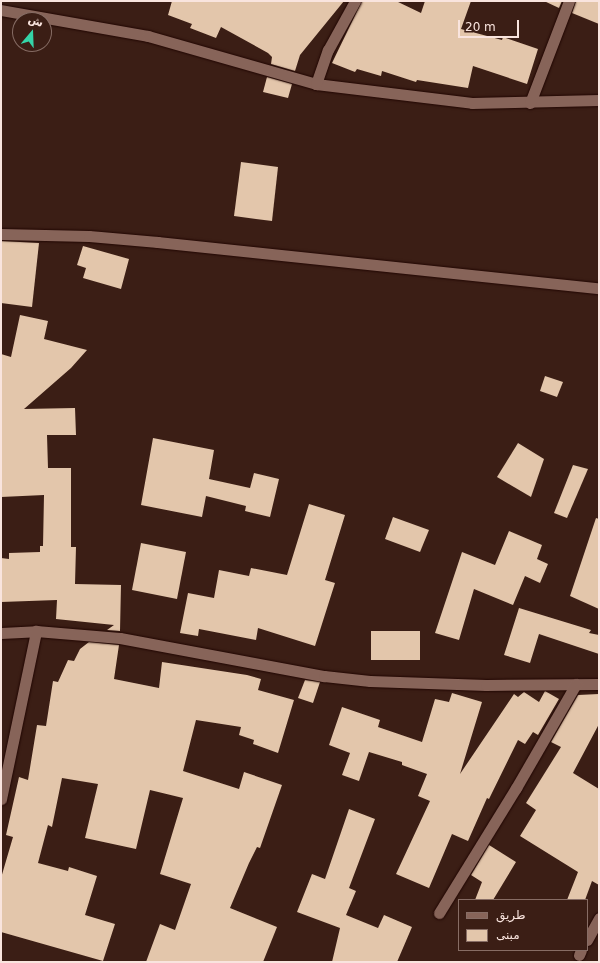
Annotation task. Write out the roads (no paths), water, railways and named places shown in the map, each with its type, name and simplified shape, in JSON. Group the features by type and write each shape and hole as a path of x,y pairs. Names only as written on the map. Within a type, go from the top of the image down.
{"street":[{"path":"316,84 328,50 356,1"},
{"path":"530,103 568,1"},
{"path":"1,10 148,36 316,84 472,103 530,103 599,100"},
{"path":"1,234 89,236 158,242 599,288"},
{"path":"1,633 36,631 120,638 324,676 370,681 599,684"},
{"path":"1,799 36,631"},
{"path":"439,913 516,788 576,684"},
{"path":"588,938 599,918"}]}
